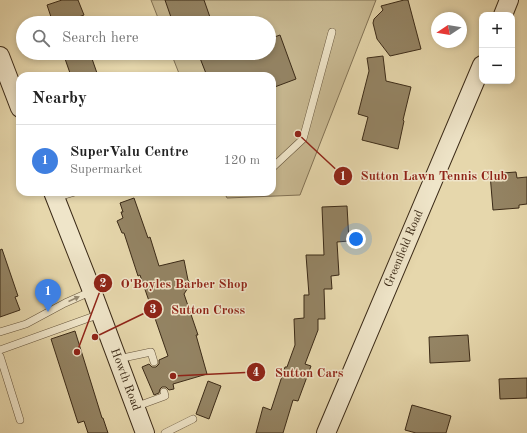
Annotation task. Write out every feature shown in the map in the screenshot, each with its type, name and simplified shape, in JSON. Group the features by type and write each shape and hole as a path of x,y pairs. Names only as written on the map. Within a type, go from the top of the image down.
{"main road":[{"path":"504,12 509,0"},
{"path":"0,56 16,98"},
{"name":"Greenfield Road","path":"326,433 479,72"},
{"name":"Howth Road","path":"54,196 92,291 145,433"}],"lane":[{"path":"276,164 303,139 332,32"},
{"path":"0,332 26,324 65,303 92,291"},
{"path":"0,350 100,314"},
{"path":"118,360 151,352 154,362"},
{"path":"0,356 20,420"},
{"path":"135,407 165,396 164,392"},
{"path":"165,433 193,419"}],"shaded area":[{"path":"151,0 376,0 300,195 276,196 276,72 178,72 174,60 276,60 276,16 157,16"},
{"path":"226,196 276,196 227,198"}],"building":[{"path":"62,0 78,0 84,15 51,16 47,5"},
{"path":"165,0 204,0 210,16 171,16"},
{"path":"408,0 421,49 390,56 377,39 373,23 374,19 383,10 381,6"},
{"path":"280,35 296,79 276,86 276,72 205,72 201,60 276,60 276,36"},
{"path":"383,56 386,81 411,87 398,149 362,140 368,117 358,114 369,71 367,58"},
{"path":"65,60 92,60 97,72 70,72"},
{"path":"516,172 517,178 527,177 527,204 519,205 519,208 493,210 490,174"},
{"path":"134,198 148,238 150,237 159,266 184,260 188,280 191,283 184,294 198,335 196,335 207,374 173,384 174,389 169,390 166,387 162,387 159,393 154,395 142,367 149,364 152,367 156,367 159,364 159,360 168,356 140,275 138,276 124,233 122,233 117,221 123,218 120,203"},
{"path":"347,206 349,241 337,242 339,275 331,276 332,289 324,289 325,319 318,319 318,330 305,364 311,366 298,401 293,400 283,433 256,433 263,407 271,410 285,367 287,367 295,345 294,319 304,318 304,295 309,295 306,255 324,255 322,207"},
{"path":"2,249 18,296 15,297 20,310 0,317 0,250"},
{"path":"75,331 108,433 88,433 84,421 78,423 51,339"},
{"path":"468,335 470,361 430,363 429,337"},
{"path":"527,378 527,398 500,399 499,379"},
{"path":"208,381 221,386 209,419 196,414"},
{"path":"412,405 451,416 446,433 416,433 405,430"}],"place":[{"name":"Sutton Lawn Tennis Club","path":"298,134"},
{"name":"SuperValu Centre","path":"48,312"},
{"name":"Sutton Cross","path":"95,337"},
{"name":"O'Boyles Barber Shop","path":"77,352"},
{"name":"Sutton Cars","path":"173,376"}]}
